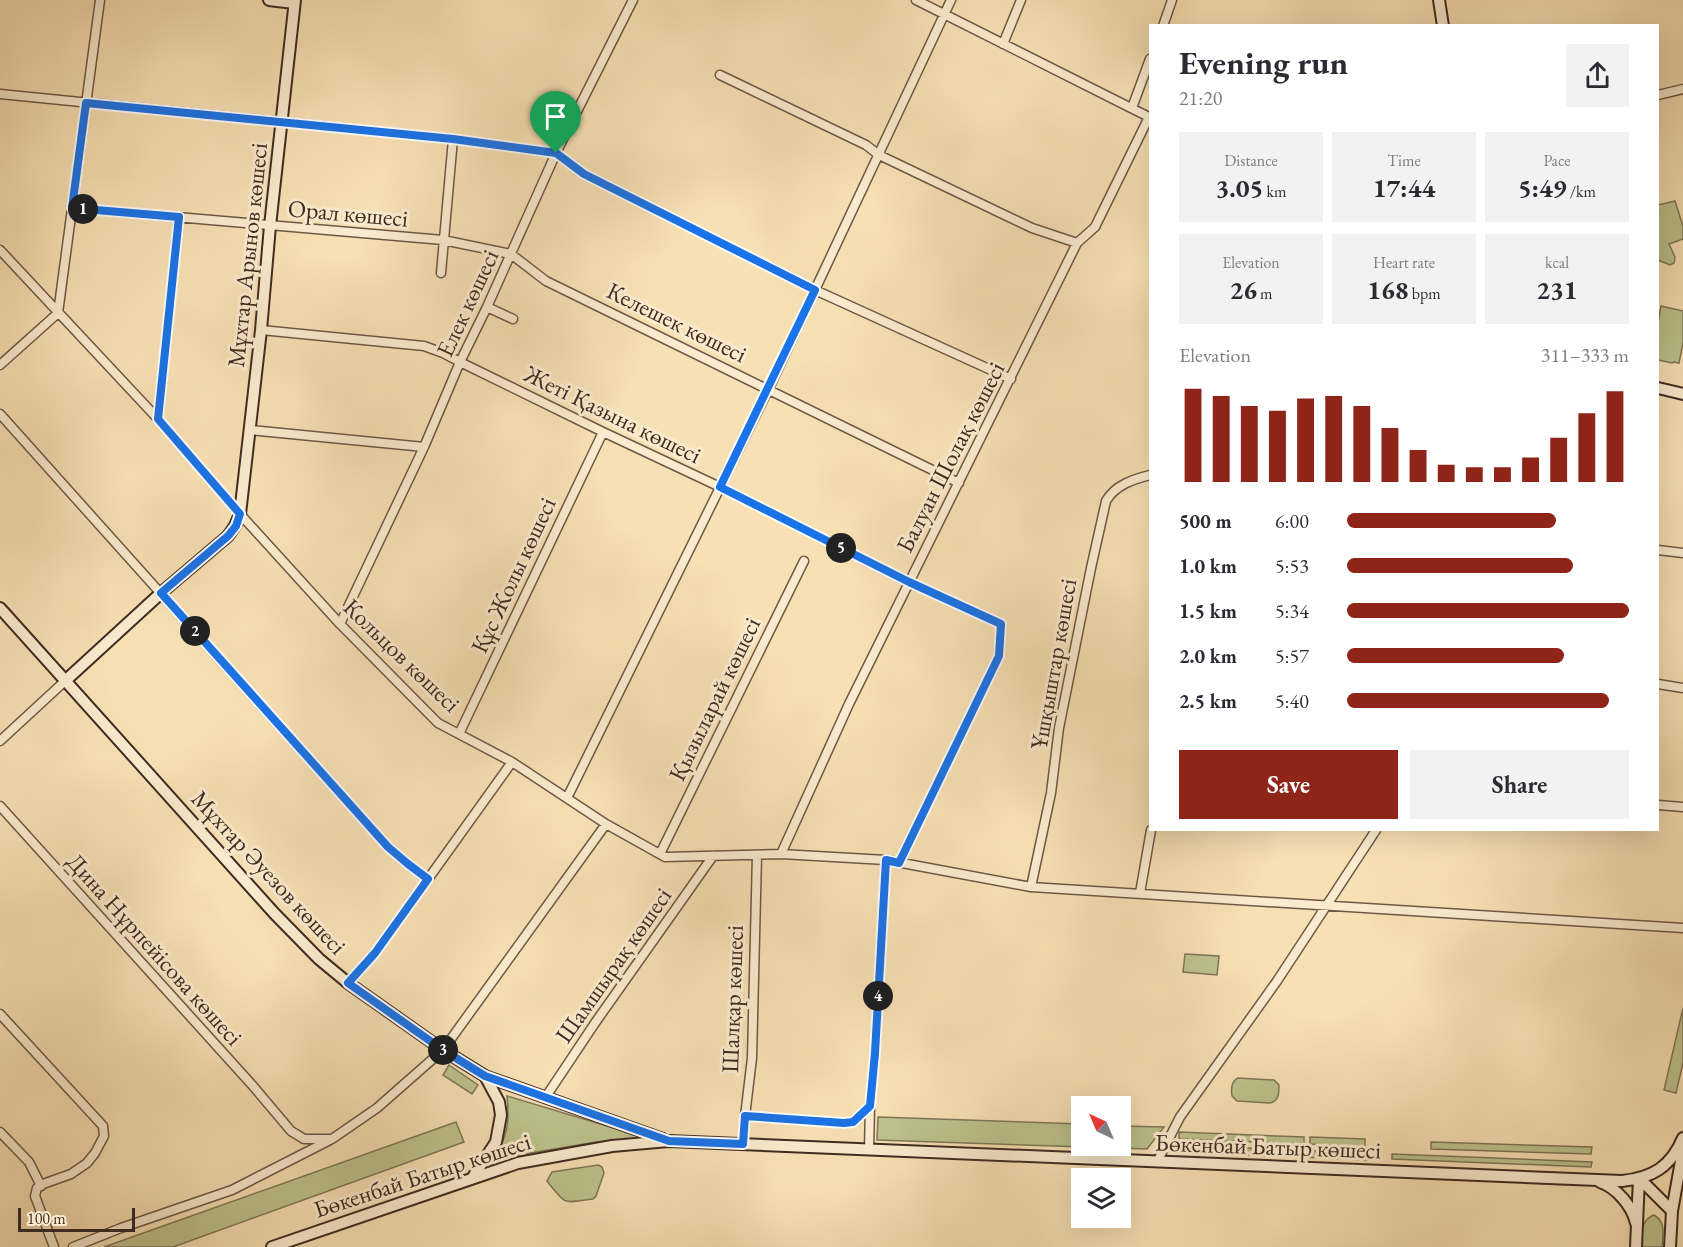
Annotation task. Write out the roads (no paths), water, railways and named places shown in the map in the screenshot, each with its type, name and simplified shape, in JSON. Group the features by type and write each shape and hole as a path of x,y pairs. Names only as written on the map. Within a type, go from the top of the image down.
{"street":[{"path":"0,365 58,313 100,0"},
{"path":"269,0 294,1"},
{"name":"Елек көшесі","path":"340,624 424,447 460,362 512,254 556,153 633,0"},
{"path":"916,0 1149,117"},
{"path":"567,798 769,388 951,0"},
{"path":"1003,44 1021,0"},
{"path":"1164,24 1172,0"},
{"path":"1439,0 1443,24"},
{"name":"Мұхтар Арынов көшесі","path":"240,514 294,1"},
{"path":"1132,108 1149,62"},
{"path":"720,75 866,144 879,155 1032,228 1077,243"},
{"path":"1659,94 1683,89"},
{"path":"0,94 453,139 556,153 584,174 815,290 1011,379"},
{"name":"Балуан Шолақ көшесі","path":"781,854 849,704 1077,243 1095,227 1149,117"},
{"path":"441,273 453,139"},
{"name":"Орал көшесі","path":"72,208 443,240 512,254"},
{"path":"158,419 179,217"},
{"name":"Кольцов көшесі","path":"0,250 158,419 340,624 438,723 512,762 606,824 665,857 781,854 886,860 1031,887 1683,928"},
{"name":"Келешек көшесі","path":"512,254 546,281 769,388 959,483"},
{"path":"487,307 513,319"},
{"name":"Жеті Қазына көшесі","path":"261,330 424,346 443,353 720,487 909,582 1001,624 999,656 899,863"},
{"path":"1659,388 1683,394"},
{"path":"0,414 388,847 428,879"},
{"path":"250,430 424,447"},
{"name":"Құс Жолы көшесі","path":"459,734 603,432"},
{"name":"Ұшқыштар көшесі","path":"1031,887 1051,793 1061,719 1106,501 1118,487 1149,475"},
{"path":"0,741 161,593 228,536 236,526 240,514"},
{"path":"1659,550 1683,553"},
{"name":"Қызыларай көшесі","path":"660,854 804,561"},
{"name":"Мұхтар Әуезов көшесі","path":"0,608 274,913 319,959 348,983 443,1050 485,1076 669,1141"},
{"path":"1659,684 1683,688"},
{"path":"348,983 375,953 512,762"},
{"path":"1659,805 1683,807"},
{"name":"Дина Нұрпейісова көшесі","path":"0,806 291,1131 304,1139 332,1139"},
{"path":"73,1247 232,1190 332,1139 377,1108 443,1050 606,824"},
{"path":"1140,893 1151,831"},
{"path":"1157,1162 1180,1117 1277,981 1375,831"},
{"name":"Шалқар көшесі","path":"743,1144 752,1058 757,855"},
{"name":"Шамшырақ көшесі","path":"545,1098 713,856"},
{"path":"869,1150 886,860"},
{"path":"0,1014 103,1126 104,1136 87,1163 71,1174 37,1188 35,1196 54,1247"},
{"path":"473,1177 496,1142 501,1115 499,1102 485,1076"},
{"path":"745,1116 844,1123 853,1122 870,1106"},
{"path":"0,1132 29,1162 41,1186"},
{"name":"Бөкенбай Батыр көшесі","path":"272,1247 518,1162 625,1145 669,1141 1622,1181 1652,1174 1668,1163 1683,1138"},
{"path":"1670,1247 1672,1211 1683,1150"},
{"path":"1639,1178 1672,1211"},
{"path":"1636,1247 1639,1178"},
{"path":"1594,1180 1605,1184 1622,1198 1634,1217 1637,1228"}]}
